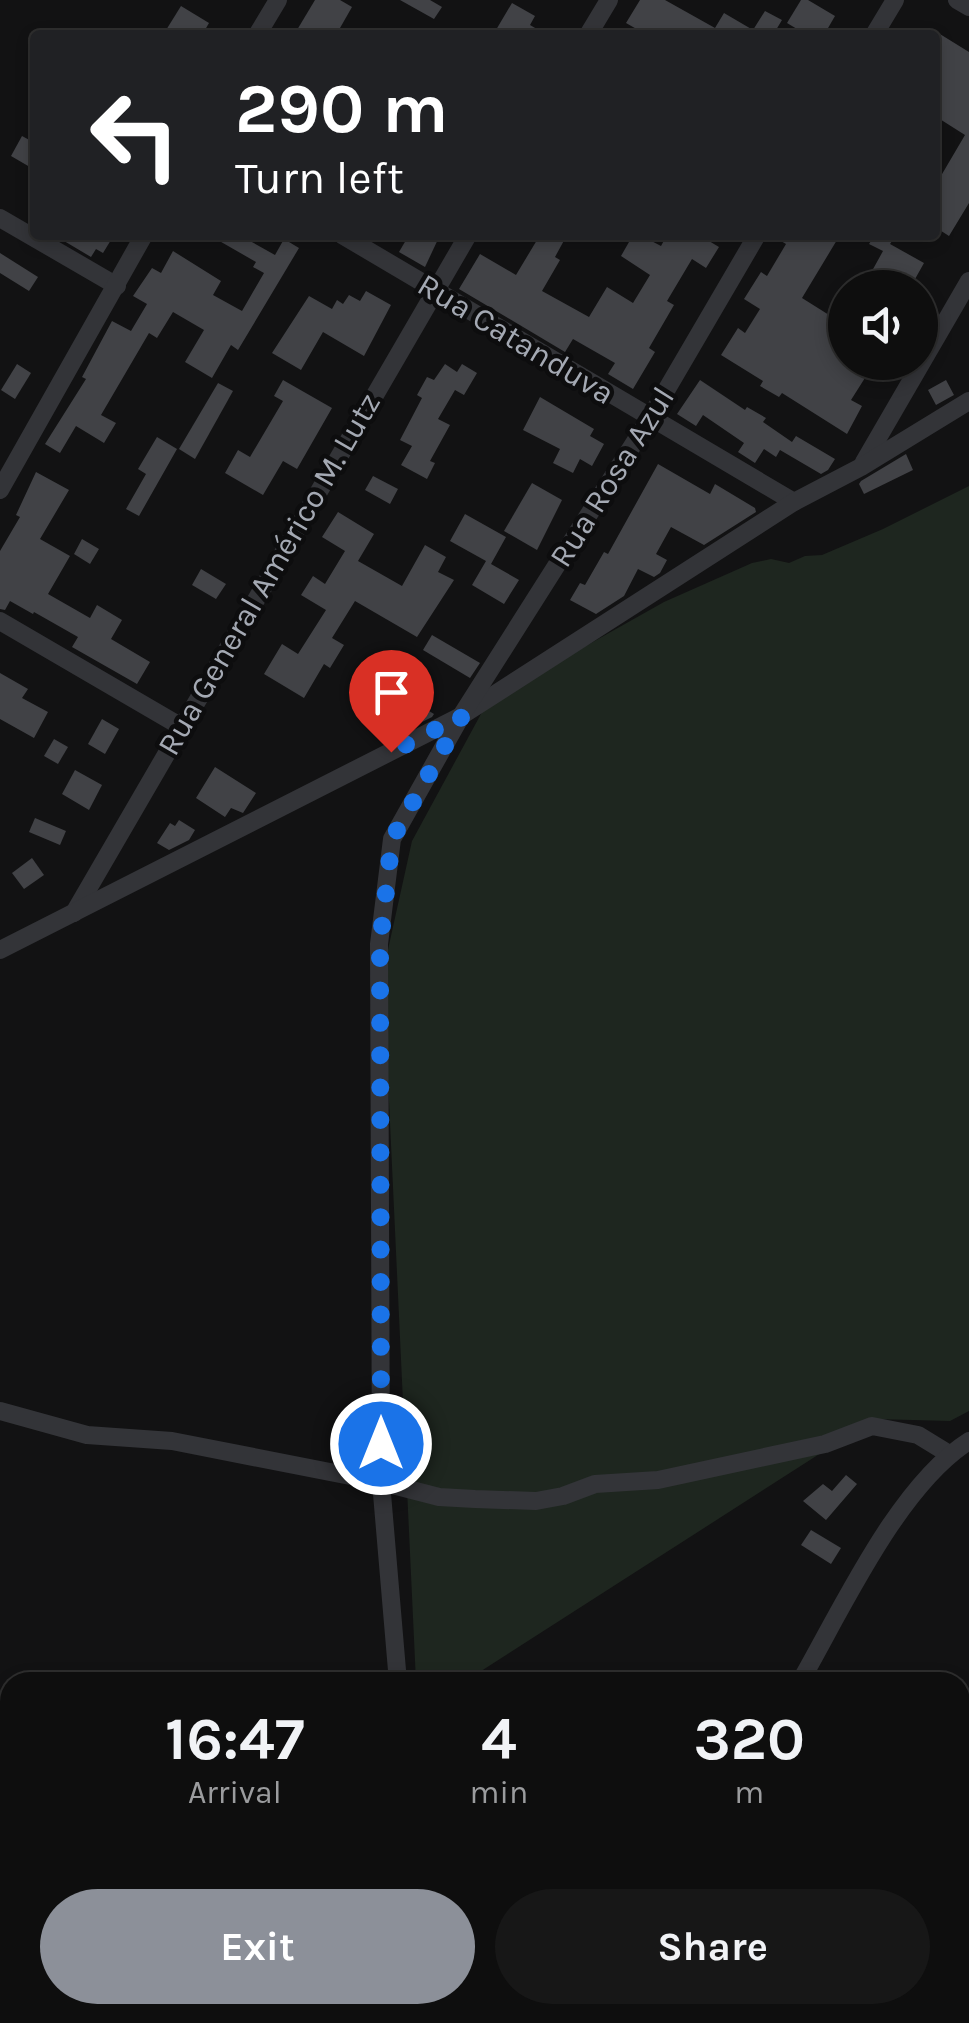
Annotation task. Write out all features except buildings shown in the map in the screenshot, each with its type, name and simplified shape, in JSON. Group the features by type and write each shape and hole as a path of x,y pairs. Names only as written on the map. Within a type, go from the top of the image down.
{"street":[{"path":"591,30 609,0"},
{"path":"877,30 895,0"},
{"path":"957,0 969,7"},
{"path":"259,30 273,2"},
{"path":"0,218 30,235"},
{"path":"38,240 117,286"},
{"path":"0,490 141,240"},
{"name":"Rua Catanduva","path":"350,240 794,502"},
{"name":"Rua General Américo M. Lutz","path":"73,915 465,240"},
{"name":"Rua Rosa Azul","path":"397,1672 381,1482 380,944 392,839 462,716 650,418 754,240"},
{"path":"861,467 969,281"},
{"path":"0,950 462,716 794,502 861,467 969,401"},
{"path":"0,621 180,726"},
{"path":"0,1411 88,1436 172,1442 439,1497 536,1501 594,1484 658,1480 725,1467 825,1444 872,1426 918,1435 949,1454"},
{"path":"806,1672 898,1513 949,1454 969,1442"}],"shaded area":[{"path":"969,486 969,1411 950,1421 874,1419 480,1672 416,1672 383,972 412,841 488,701 664,602 752,563 771,559 789,563 805,556 822,555"}],"route":[{"path":"381,1444 380,944 392,839 462,716 391,752"}]}
